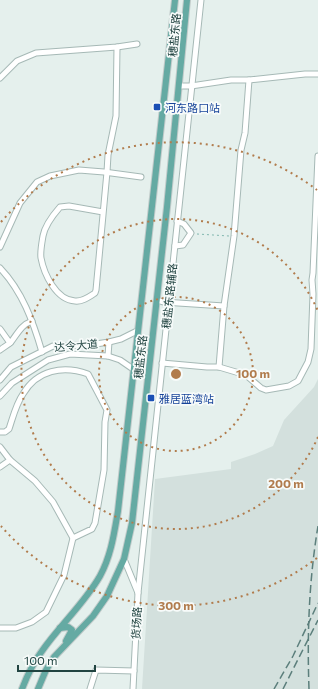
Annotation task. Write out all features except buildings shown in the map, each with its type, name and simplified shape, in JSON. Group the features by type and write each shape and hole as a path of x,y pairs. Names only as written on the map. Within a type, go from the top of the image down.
{"main road":[{"name":"穗盐东路","path":"22,689 42,650 81,605 92,588 103,569 111,549 118,511 175,0"},
{"name":"穗盐东路","path":"38,689 46,670 61,649 93,616 107,596 124,559 132,523 180,86 187,0"},
{"path":"60,628 68,627 72,630 61,649"}],"street":[{"name":"穗盐东路辅路","path":"138,593 201,0"},
{"path":"0,78 17,61 36,53 117,47 137,44"},
{"path":"103,212 69,206 60,207 43,235 41,257 48,278 54,290 76,302 95,293 108,172 108,155 116,116 117,47"},
{"path":"180,86 192,86 231,80 249,80 318,74"},
{"path":"219,367 224,306 234,236 241,150 245,133 249,80"},
{"path":"162,363 219,367 246,374 261,388 266,390 289,386 298,380 308,362 311,349 313,294 312,280 318,156"},
{"path":"0,247 20,203 37,182 50,176 79,170 108,172 141,177"},
{"path":"175,246 183,245 191,234 184,224 177,222"},
{"path":"0,268 10,278 26,306 42,352"},
{"path":"156,300 169,303 224,306"},
{"path":"0,350 10,343 15,334 24,324 32,321"},
{"path":"0,329 10,343"},
{"name":"达令大道","path":"0,380 11,367 53,346 89,345 109,342 121,339 137,331"},
{"path":"108,356 109,342"},
{"name":"达令大道","path":"0,396 12,383 48,360 70,354 108,356 120,360 133,368"},
{"path":"0,432 5,432 9,429 22,395 40,376 53,370 77,370 88,374 107,410 105,422 104,470 95,523 92,530 73,538"},
{"path":"0,446 10,460 35,481 53,502 73,538 64,575 46,612 36,620 16,628 0,628"},
{"path":"0,467 10,460"},
{"name":"货场路","path":"124,559 138,593 133,689"},
{"path":"90,689 96,670 134,671"}],"path":[{"path":"191,234 234,236"}],"shaded area":[{"path":"318,379 318,689 142,689 155,479 231,469 231,462 273,446 284,420 314,387"}],"railway":[{"path":"309,689 309,607 318,526"},
{"path":"274,689 293,656 318,603"},
{"path":"283,689 318,620"}],"place":[{"name":"河东路口站","path":"157,107"},
{"name":"雅居蓝湾站","path":"151,398"}]}
